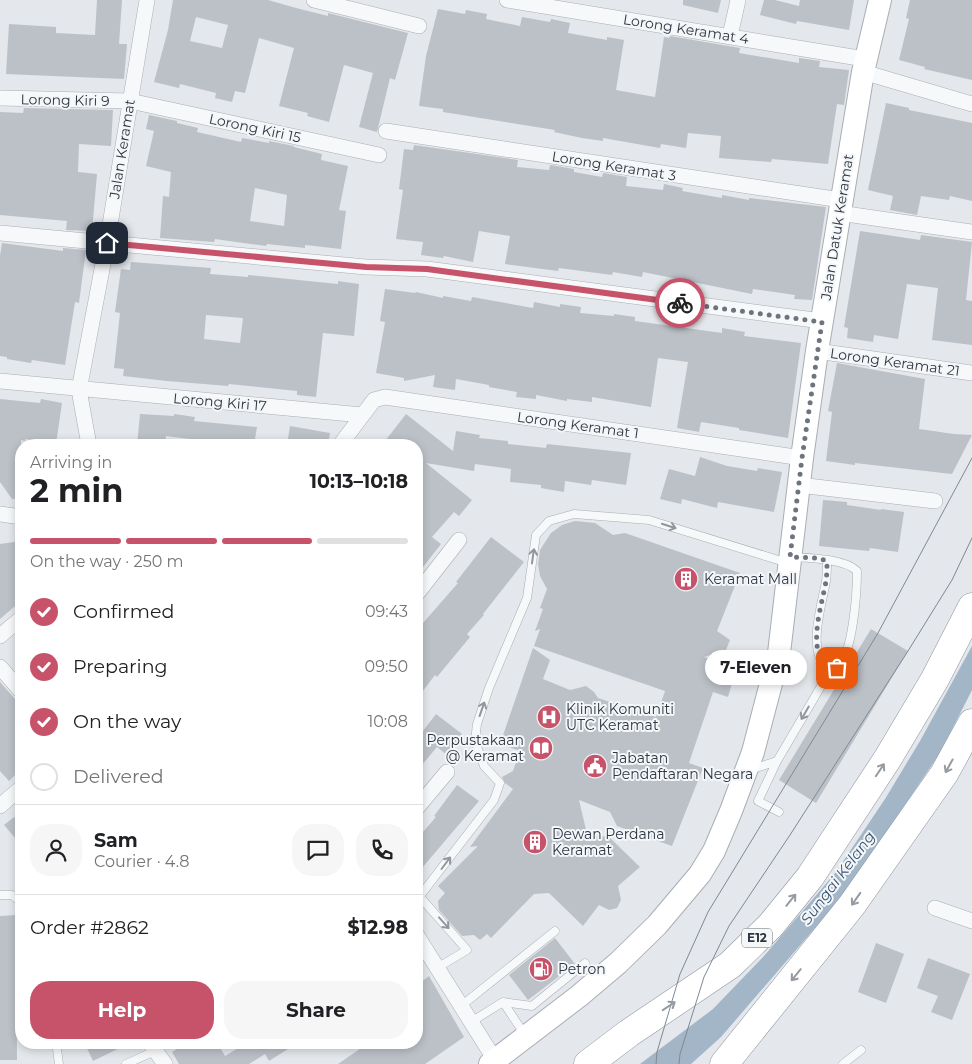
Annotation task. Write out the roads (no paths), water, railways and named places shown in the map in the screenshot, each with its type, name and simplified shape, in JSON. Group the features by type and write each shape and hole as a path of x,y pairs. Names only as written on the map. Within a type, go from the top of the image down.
{"highway":[{"name":"E12","path":"588,1064 730,965 771,925 810,876 888,758 935,679 972,606"},
{"path":"724,1064 852,905 944,774 972,723"}],"street":[{"name":"Jalan Keramat","path":"88,439 79,390 107,243 147,0"},
{"path":"314,0 418,26"},
{"name":"Lorong Keramat 4","path":"507,0 594,7 864,65 972,104"},
{"path":"730,36 738,0"},
{"name":"Jalan Datuk Keramat","path":"492,1062 526,1037 571,988 618,963 657,925 700,874 714,851 746,772 779,653 789,560 817,351 864,65 880,0"},
{"name":"Lorong Kiri 9","path":"0,98 130,101"},
{"name":"Lorong Kiri 15","path":"130,101 379,154"},
{"name":"Lorong Keramat 3","path":"386,131 840,207 972,232"},
{"path":"0,233 366,267 427,269 822,322"},
{"name":"Lorong Keramat 21","path":"817,351 972,373"},
{"name":"Lorong Kiri 17","path":"0,381 79,390 362,415"},
{"name":"Lorong Keramat 1","path":"344,439 374,400 385,397 802,458"},
{"path":"799,485 934,501"},
{"path":"0,514 15,516"},
{"path":"423,586 459,540"},
{"path":"0,636 15,623"},
{"path":"0,667 15,683"},
{"path":"423,801 447,772"},
{"path":"0,806 15,793"},
{"path":"935,908 972,921"},
{"path":"423,955 438,968 471,1022 492,1062"},
{"path":"153,1049 164,1064"}],"lane":[{"path":"423,892 494,800 500,783 484,766 475,741 478,724 489,688 527,598 536,535 549,521 574,514 649,520 789,560 818,558 847,564 857,571 848,650 837,668 830,671 777,761 758,801 779,812"},
{"path":"827,561 817,633 820,660 830,671"},
{"path":"746,772 777,761"},
{"path":"0,895 12,895 15,897"},
{"path":"423,904 467,950 438,968"},
{"path":"461,1006 555,931"},
{"path":"471,1022 503,1002 532,1006 571,988 585,963"},
{"path":"503,1002 526,1037"},
{"path":"57,1049 58,1064"},
{"path":"126,1064 149,1049"},
{"path":"843,1064 861,1050"}],"water":[{"name":"Sungai Kelang","path":"972,646 972,690 940,753 846,892 721,1037 691,1064 640,1064 713,1009 764,956 836,872 885,799 920,741"}],"tram line":[{"path":"656,1064 657,1052 680,974 708,912 878,633 972,458"},
{"path":"679,1064 680,1054 704,977 729,926 908,651 952,580 972,538"}],"place":[{"name":"Keramat Mall","path":"686,579"},
{"name":"7-Eleven","path":"837,668"},
{"name":"Klinik Komuniti UTC Keramat","path":"549,717"},
{"name":"Perpustakaan @ Keramat","path":"541,748"},
{"name":"Jabatan Pendaftaran Negara","path":"595,766"},
{"name":"Dewan Perdana Keramat","path":"535,842"},
{"name":"Petron","path":"541,969"}]}
